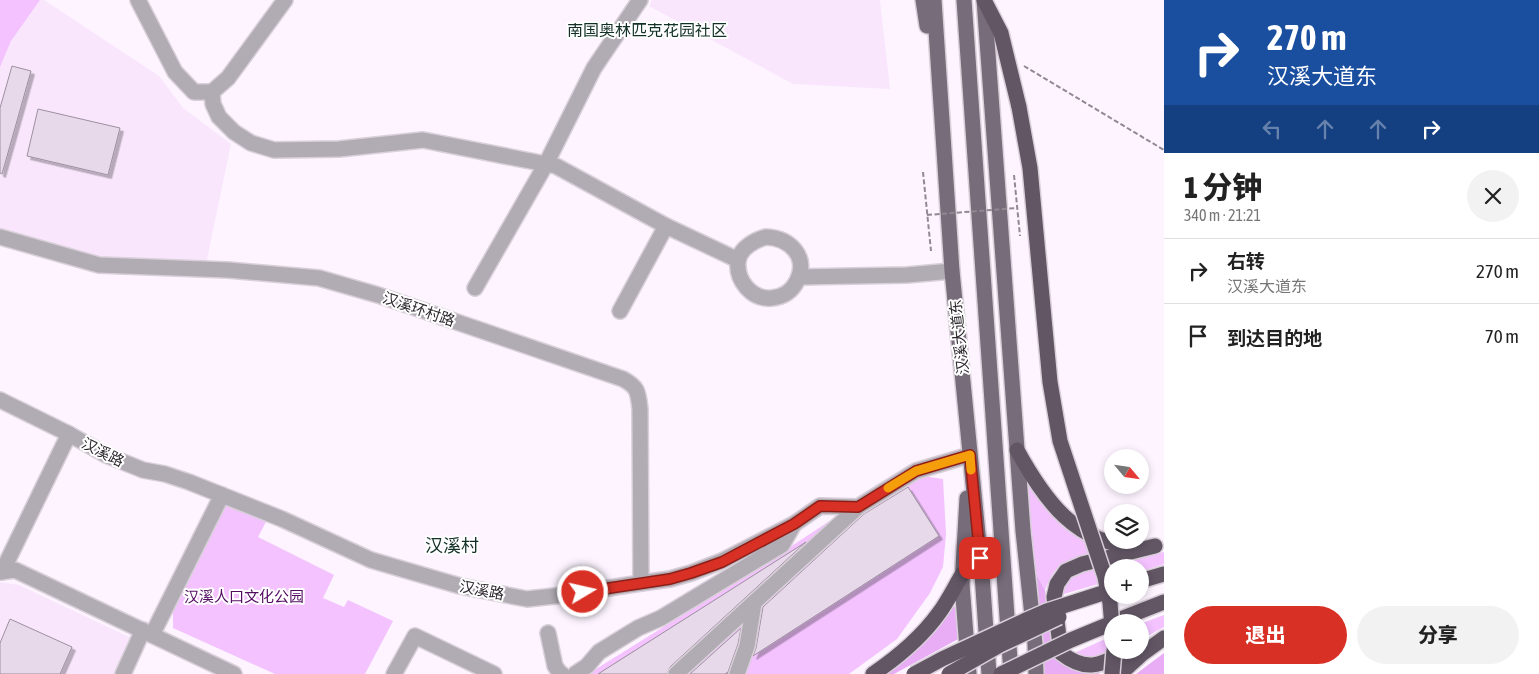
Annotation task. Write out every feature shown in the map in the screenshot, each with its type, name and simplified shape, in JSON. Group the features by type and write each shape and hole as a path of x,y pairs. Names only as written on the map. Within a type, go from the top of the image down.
{"highway":[{"path":"984,0 1001,33 1019,107 1030,168 1050,382 1060,442 1105,577 1111,614"},
{"path":"1018,450 1046,498 1064,517 1081,530 1108,542 1123,546 1159,545"},
{"path":"1111,659 1099,665 1085,665 1072,662 1061,653 1054,597 1057,584 1066,572 1082,564 1159,545"},
{"path":"873,674 918,639 940,613 963,573"},
{"path":"1149,578 1164,574"},
{"path":"914,674 950,655 1047,611 1104,593"},
{"path":"949,674 1000,645 1104,595"},
{"path":"1135,614 1164,602"},
{"path":"1002,674 1071,640 1104,627"},
{"path":"1149,640 1164,633"},
{"path":"1120,674 1142,654 1164,638"},
{"path":"1112,674 1113,659"}],"main road":[{"path":"923,0 940,90"},
{"name":"汉溪大道东","path":"934,0 952,271 982,574 989,674"},
{"name":"汉溪大道东","path":"964,0 1011,674"},
{"path":"984,0 1036,674"},
{"path":"994,0 1001,33"},
{"path":"969,674 962,584 970,455"},
{"path":"1003,561 1024,674"}],"street":[{"path":"138,0 175,72 194,92 212,92 228,78 285,0"},
{"path":"475,288 546,164 594,68 634,2"},
{"path":"212,92 219,116 234,132 251,143 274,150 339,149 423,140 556,166 666,226 738,260"},
{"path":"620,311 666,226"},
{"name":"汉溪环村路","path":"0,237 98,265 228,270 319,278 378,294 633,384 638,392 640,409 641,583"},
{"path":"766,237 776,238 786,241 793,248 798,257 799,277 787,293 778,298 758,297 742,283 738,260 748,246 756,240 766,237"},
{"path":"799,277 952,271"},
{"name":"汉溪路","path":"0,400 124,463 189,482 282,519 371,560 460,586 527,599 670,579 722,562 794,524 820,506 858,507"},
{"path":"1,572 69,434"},
{"path":"676,674 858,507 916,471 970,455"},
{"path":"123,674 222,496"},
{"path":"575,674 587,666 599,652 638,628 661,618 782,545 794,524"},
{"path":"1,572 15,570 234,674"},
{"path":"737,674 747,646 754,603"},
{"path":"548,633 555,666 562,674"},
{"path":"394,674 415,636 494,674"}],"path":[{"path":"1024,66 1164,150"},
{"path":"923,172 931,251"},
{"path":"1014,174 1020,236"},
{"path":"927,215 1017,208"}],"shaded area":[{"path":"40,0 44,0 159,76 183,108 231,144 206,264 105,259 0,230 0,67 11,41"},
{"path":"652,0 880,0 890,89 793,84 649,6"},
{"path":"1032,567 1045,590 1055,656 1099,670 1099,674 1041,674"},
{"path":"0,582 19,585 146,645 133,674 0,674"},
{"path":"951,607 958,607 962,637 894,674 886,674 919,647 941,624"},
{"path":"1164,653 1164,674 1136,674"}],"green space":[{"path":"0,0 40,0 11,41 0,67"},
{"path":"902,473 943,479 946,534 943,567 930,593 897,639 849,674 588,674 763,565"},
{"path":"1027,481 1047,508 1104,547 1104,549 1109,550 1077,558 1060,566 1049,580 1045,590 1032,567"},
{"name":"汉溪人口文化公园","path":"226,502 267,520 258,537 334,575 323,598 344,607 348,600 393,621 365,674 275,674 173,628 173,604"},
{"path":"1164,552 1164,564 1149,569 1149,559 1127,559"},
{"path":"1104,563 1104,582 1057,596 1065,579 1084,567"},
{"path":"1164,615 1164,627 1149,635 1149,621"},
{"path":"1104,640 1104,655 1086,660 1072,654"}],"building":[{"path":"12,66 31,71 2,174 0,173 0,108"},
{"path":"38,109 120,128 108,175 27,156"},
{"path":"908,487 939,536 753,656 763,607 864,514"},
{"path":"806,542 670,667 667,674 598,674"},
{"path":"10,619 72,647 60,674 0,674 0,643"},
{"path":"741,628 738,644 728,672 725,674 690,674"}],"slow traffic":[{"path":"888,488 916,471 970,455 971,470"}],"district":[{"name":"南国奥林匹克花园社区","path":"647,30"},
{"name":"汉溪村","path":"452,545"}],"route":[{"path":"583,592 670,579 691,573 722,562 794,524 820,506 858,507 916,471 970,455 980,558"}]}
